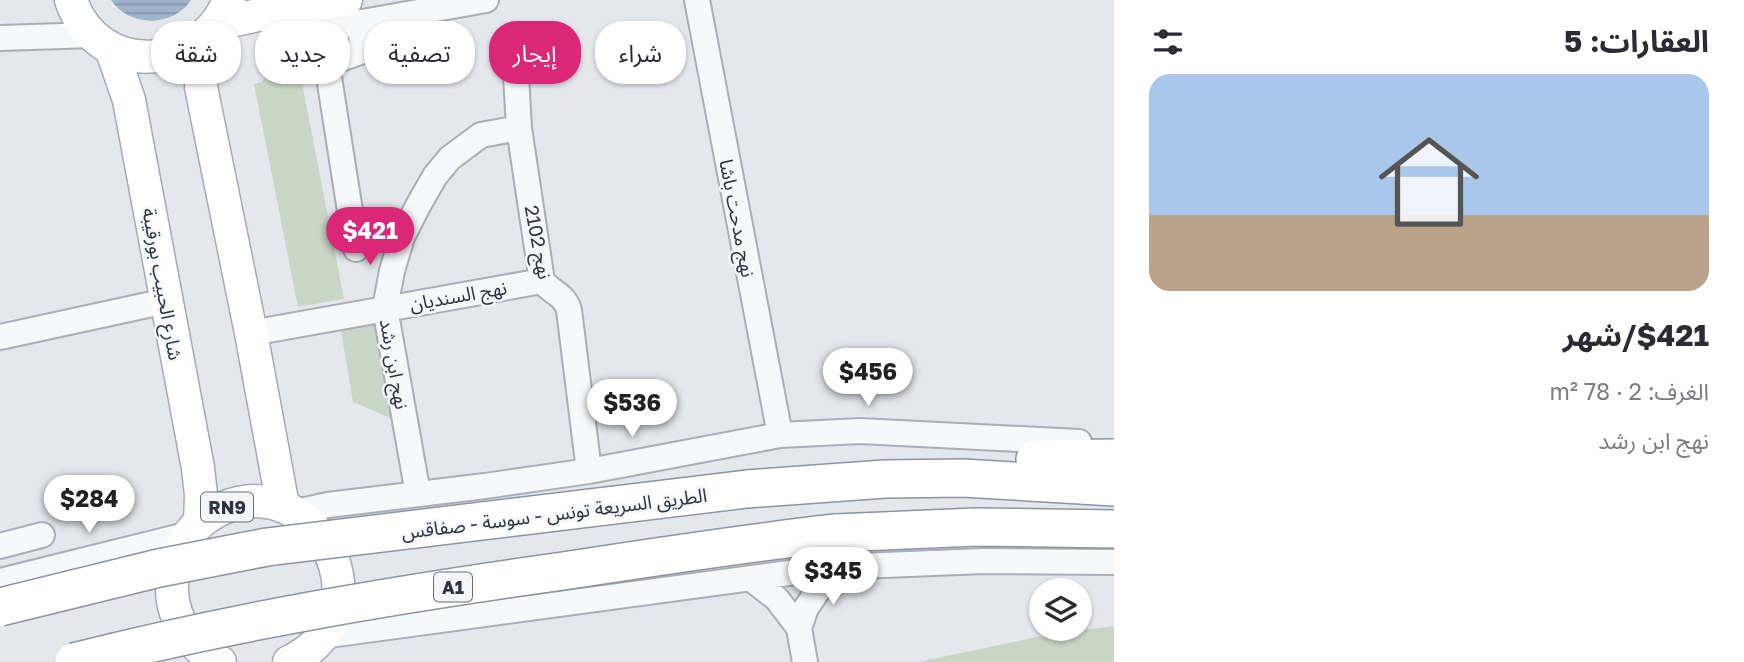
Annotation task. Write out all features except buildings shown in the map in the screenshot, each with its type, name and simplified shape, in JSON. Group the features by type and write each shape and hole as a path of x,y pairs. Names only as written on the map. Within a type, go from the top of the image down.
{"highway":[{"path":"795,485 824,471 878,460 1114,458"},
{"name":"الطريق السريعة تونس - سوسة - صفاقس","path":"0,607 159,568 267,547 747,489 963,478 1114,487"},
{"name":"A1","path":"74,662 161,640 417,592 748,543 835,550 976,527 1114,529"}],"main road":[{"name":"RN9","path":"71,0 83,23 102,41"},
{"path":"102,41 143,57 160,56 177,53 217,20 283,7 353,11"},
{"name":"RN9","path":"211,661 184,631 178,619 172,594 173,569 177,556 195,528 228,506 270,503 289,509 201,87 217,20"},
{"name":"شارع الحبيب بورقيبة","path":"102,41 129,100 198,468 201,495 195,528"},
{"path":"289,509 307,520 322,536 337,568 338,597 332,617 309,652"}],"street":[{"path":"283,7 278,23 301,31 324,30 353,11 486,0"},
{"name":"نهج مدحت باشا","path":"697,0 780,435"},
{"path":"353,11 362,46 360,52 332,62 328,71 356,249"},
{"path":"0,38 102,41"},
{"name":"نهج 2102","path":"516,84 519,128 542,281 562,296 569,310 589,471"},
{"name":"نهج ابن رشد","path":"418,494 385,308 402,237 435,176 450,158 481,135 519,128"},
{"name":"نهج السنديان","path":"251,333 542,281"},
{"path":"0,337 166,301"},
{"path":"289,509 589,471 780,435 860,430 1114,444"},
{"path":"0,581 195,528"},
{"path":"0,546 42,535"},
{"path":"309,652 750,578 835,550 984,561 1114,562"},
{"path":"799,628 835,550"},
{"path":"750,578 777,599 799,628 804,662"}],"green space":[{"path":"254,84 302,84 344,299 298,307"},
{"path":"384,316 402,423 353,402 340,325"},
{"path":"1114,626 1114,662 919,662 1029,639 1029,641 1092,641 1092,629"}],"water":[{"path":"111,0 191,0 173,16 151,21 139,19 119,9"}]}
